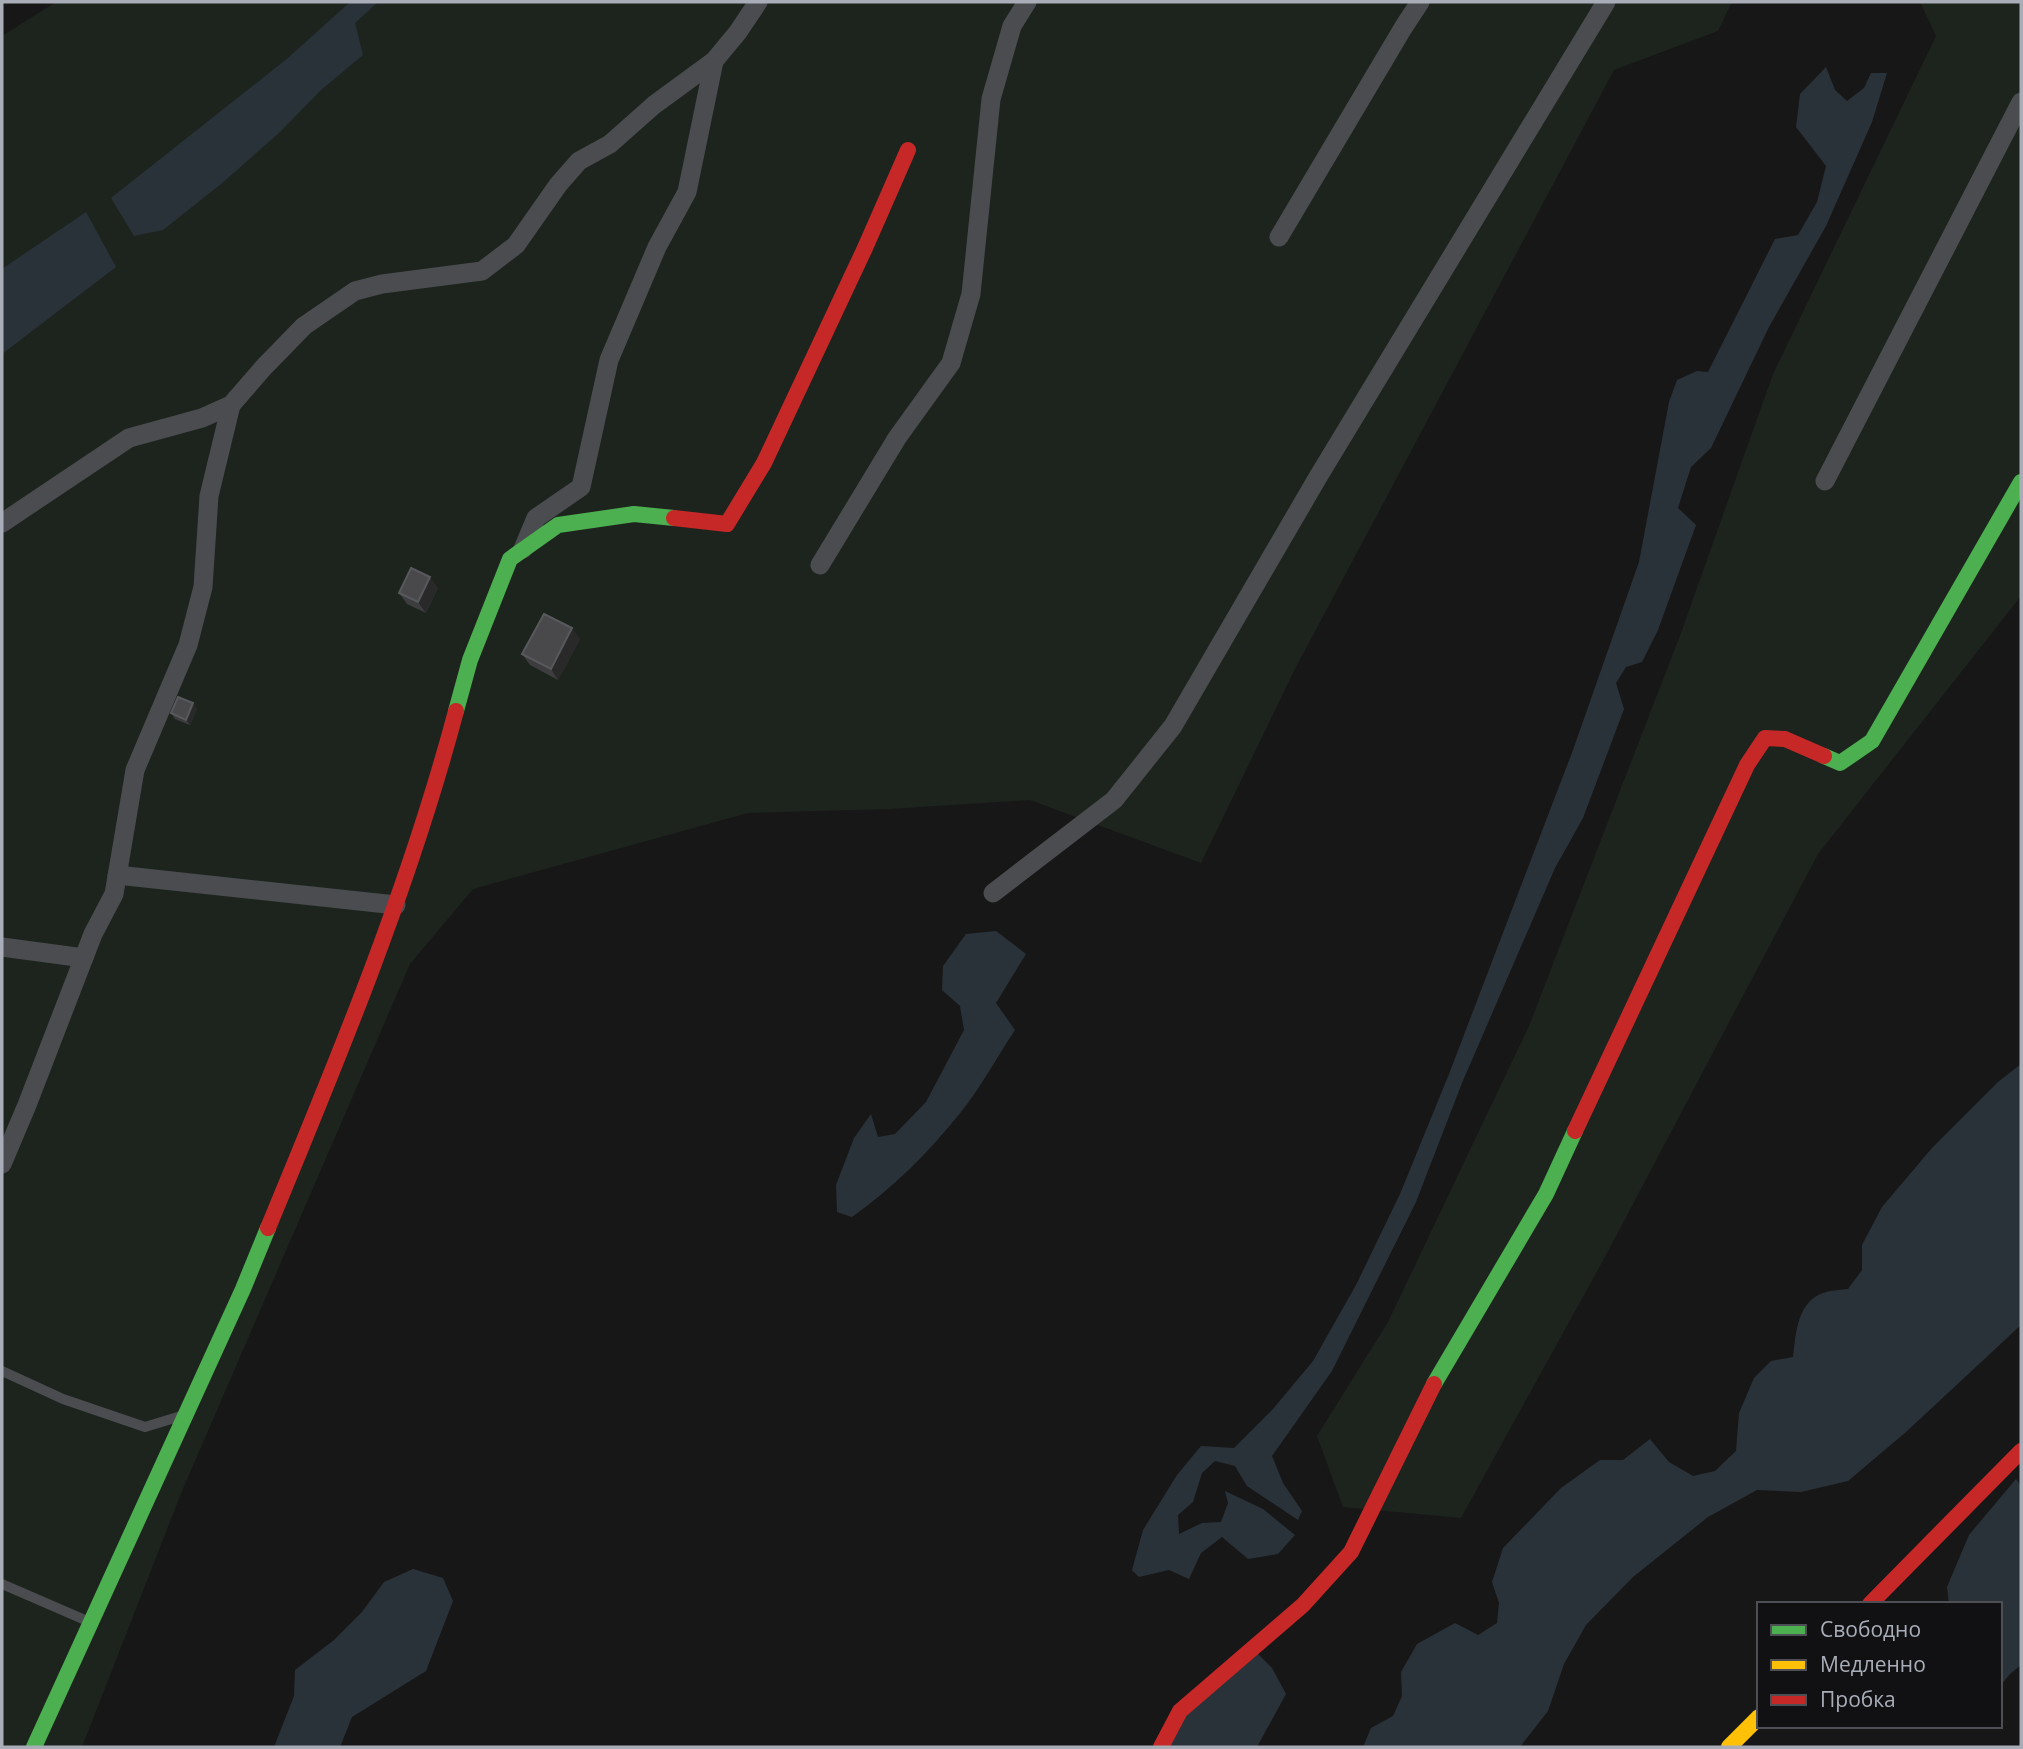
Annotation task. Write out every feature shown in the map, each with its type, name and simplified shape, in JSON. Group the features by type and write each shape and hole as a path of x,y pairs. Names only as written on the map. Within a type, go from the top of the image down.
{"street":[{"path":"2,523 129,439 202,418 231,405 304,326 355,291 382,284 482,271 516,245 558,185 579,161 610,144 654,105 714,61 758,2"},
{"path":"820,565 897,438 951,363 971,294 991,99 1012,26 1027,2"},
{"path":"1279,237 1420,2"},
{"path":"993,894 1114,800 1173,726 1318,477 1606,2"},
{"path":"523,550 536,518 581,487 609,360 657,247 687,192 714,61"},
{"path":"1825,481 2021,102"},
{"path":"34,1747 253,1264 308,1131 396,905 437,784 470,660 510,559 558,525 634,514 727,524 764,463 865,248 908,149"},
{"path":"2,1164 93,934 114,894 135,771 188,645 203,587 209,496 231,405"},
{"path":"1161,1747 1180,1711 1303,1605 1351,1552 1441,1369 1546,1194 1747,765 1765,737 1785,738 1840,763 1872,741 2021,482"},
{"path":"117,875 396,905"},
{"path":"2,947 84,958"},
{"path":"1872,1602 2021,1451"},
{"path":"1729,1747 1757,1719"}],"lane":[{"path":"2,1371 62,1399 145,1427 185,1415"},
{"path":"2,1584 92,1623"}],"shaded area":[{"path":"56,2 1732,2 1718,31 1614,70 1295,669 1201,863 1030,800 889,809 748,813 473,889 410,964 182,1491 82,1747 2,1747 2,36"},
{"path":"350,2 378,2 355,23 363,55 321,90 280,132 221,184 163,230 134,236 111,198 288,58"},
{"path":"1920,2 2021,2 2021,596 1818,854 1606,1255 1461,1518 1343,1507 1317,1436 1388,1322 1529,1026 1681,633 1773,374 1936,36"},
{"path":"1826,67 1835,90 1847,101 1864,88 1871,73 1887,73 1872,122 1826,226 1769,327 1711,448 1691,467 1678,508 1696,525 1658,630 1642,662 1626,667 1616,683 1624,709 1583,818 1555,868 1462,1083 1416,1202 1332,1371 1272,1456 1283,1483 1302,1511 1298,1520 1247,1486 1235,1466 1215,1461 1202,1473 1193,1502 1178,1515 1179,1534 1202,1523 1221,1522 1228,1503 1225,1491 1263,1509 1295,1535 1278,1554 1248,1559 1222,1537 1201,1553 1189,1579 1169,1570 1139,1577 1132,1570 1143,1530 1177,1475 1201,1446 1234,1448 1273,1409 1313,1361 1356,1285 1400,1194 1573,750 1639,562 1669,402 1677,380 1697,371 1708,372 1775,239 1798,235 1817,202 1826,166 1796,127 1800,94"},
{"path":"86,212 116,267 2,354 2,269"},
{"path":"996,931 1026,954 996,1003 1015,1030 968,1102 923,1155 896,1182 852,1217 837,1212 836,1185 854,1138 871,1114 878,1137 895,1134 926,1102 964,1030 960,1006 942,990 943,966 966,934"},
{"path":"2021,1064 2021,1325 1906,1432 1848,1481 1801,1492 1757,1490 1708,1517 1633,1577 1586,1625 1564,1664 1548,1711 1520,1747 1363,1747 1371,1728 1393,1716 1402,1696 1401,1672 1417,1644 1455,1623 1478,1635 1497,1623 1499,1603 1492,1582 1503,1548 1561,1488 1600,1460 1623,1460 1650,1439 1669,1462 1693,1476 1715,1471 1736,1451 1739,1413 1754,1378 1771,1361 1793,1357 1800,1318 1809,1302 1826,1292 1848,1289 1862,1270 1862,1245 1882,1207 1932,1148 1998,1082"},
{"path":"2016,1479 2021,1485 2021,1665 2002,1684 2002,1602 1949,1602 1947,1587 1969,1535"},
{"path":"413,1569 443,1578 453,1601 426,1671 352,1717 340,1747 274,1747 294,1696 295,1670 334,1640 362,1612 384,1582"},
{"path":"1258,1654 1272,1668 1286,1694 1257,1747 1169,1747 1180,1720"}],"building":[{"path":"411,568 430,577 418,602 399,593"},
{"path":"544,614 572,628 551,669 522,654"},
{"path":"178,697 193,703 186,720 171,713"}],"traffic: fast":[{"path":"1824,756 1840,763 1872,741 2021,482"},
{"path":"456,711 470,660 510,559 558,525 634,514 674,518"},
{"path":"1434,1384 1546,1194 1575,1131"},
{"path":"34,1747 243,1289 268,1228"}],"traffic: slow":[{"path":"1729,1747 1757,1719"}],"traffic: jam":[{"path":"674,518 727,524 764,463 908,150"},
{"path":"268,1228 371,972 417,843 456,711"},
{"path":"1575,1131 1747,765 1765,738 1785,739 1824,756"},
{"path":"1161,1747 1180,1711 1303,1605 1351,1552 1434,1384"},
{"path":"1872,1602 2021,1451"}]}
